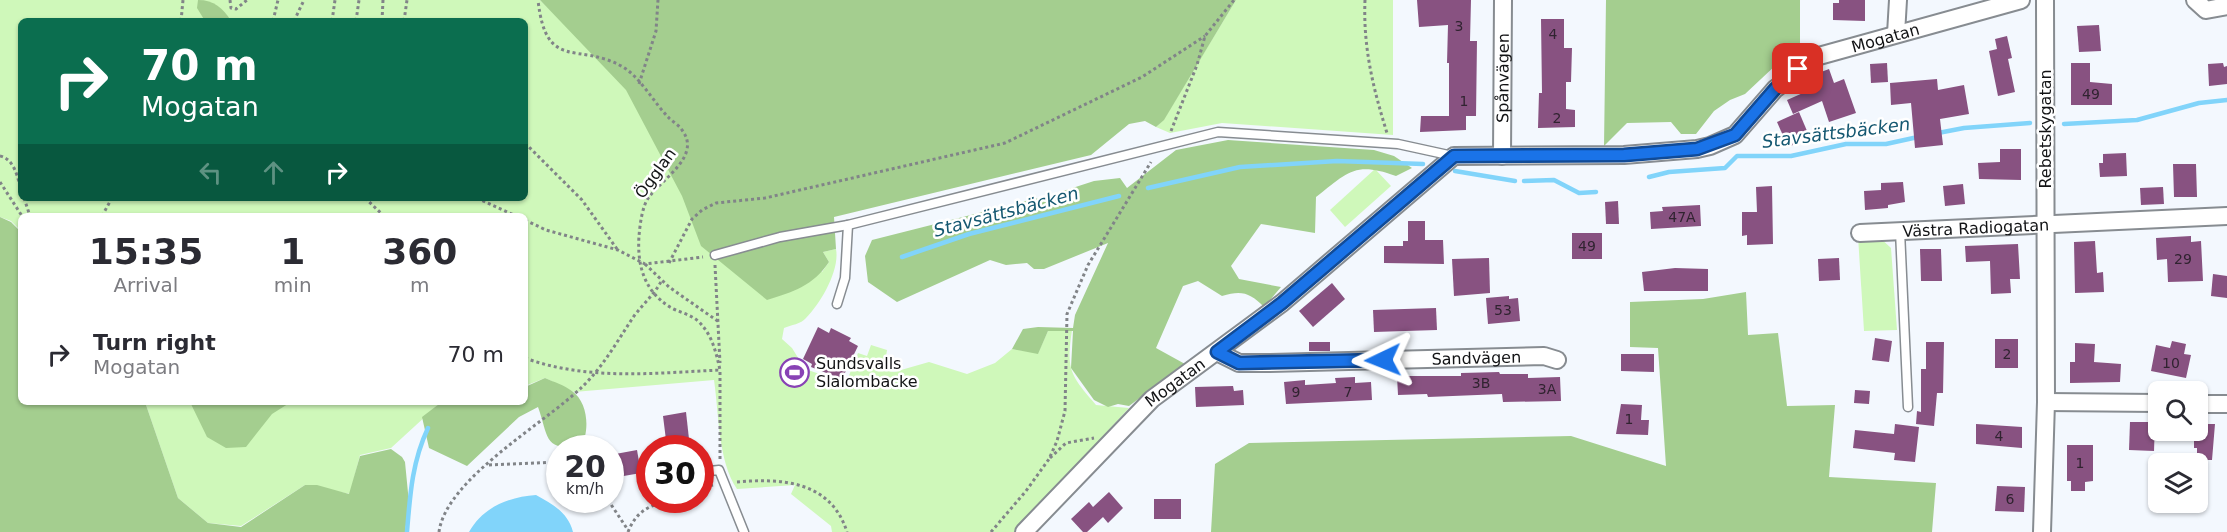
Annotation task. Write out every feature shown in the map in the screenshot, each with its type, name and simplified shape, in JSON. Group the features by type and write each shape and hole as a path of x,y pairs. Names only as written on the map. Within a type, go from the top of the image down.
{"street":[{"name":"Spånvägen","path":"1502,156 1503,0"},
{"path":"1896,34 1898,0"},
{"name":"Mogatan","path":"1024,532 1080,471 1152,399 1282,303 1454,156 1624,155 1710,146 1735,135 1775,89 1819,56 2021,0"},
{"name":"Rebetskygatan","path":"2042,532 2046,402 2045,0"},
{"path":"2195,0 2206,10 2227,6"},
{"name":"Västra Radiogatan","path":"1900,231 2227,216"},
{"path":"1860,233 1900,231"},
{"name":"Sandvägen","path":"1217,352 1239,363 1544,356 1557,360"},
{"path":"2046,402 2148,403"},
{"path":"2208,404 2227,404"}],"lane":[{"path":"715,255 780,237 848,225 1218,132 1390,144 1425,148 1454,156"},
{"path":"837,304 845,278 848,225"},
{"name":"Västra Radiogatan","path":"1900,231 1908,407"},
{"path":"714,471 719,470 726,482 744,532"}],"path":[{"path":"182,18 183,0"},
{"path":"230,0 231,8 236,9 247,0"},
{"path":"274,18 278,0"},
{"path":"295,18 304,0"},
{"path":"332,18 335,0"},
{"path":"356,18 359,0"},
{"path":"382,0 382,18"},
{"path":"404,18 407,0"},
{"name":"Ögglan","path":"538,0 544,31 551,42 560,50 594,57 625,68 682,130 687,146 684,159 648,198 639,235 640,262 644,281 654,294 668,306 697,321 714,344 720,370"},
{"path":"639,84 656,31 658,0"},
{"path":"669,262 692,219 702,210 716,204 765,198 1005,143 1142,77 1205,36 1234,0"},
{"path":"1365,0 1363,34 1371,82 1390,144"},
{"path":"1049,459 1057,441 1065,411 1067,314 1088,265 1170,133 1197,65 1205,36"},
{"path":"528,146 582,200 618,250"},
{"path":"0,156 6,158 12,165 18,180"},
{"path":"0,182 20,213"},
{"path":"368,201 381,213"},
{"path":"484,201 510,213"},
{"path":"528,221 546,230 618,250 645,264 662,280 719,322"},
{"path":"645,264 715,255 720,370 719,470"},
{"path":"439,532 441,521 452,500 487,465 561,406 596,372 662,280"},
{"path":"528,359 541,364 613,374 720,370"},
{"path":"991,532 1049,459 1066,443 1079,438 1094,438 1106,447"},
{"path":"487,465 546,463"},
{"path":"714,485 726,482 774,480 801,485 832,506 844,522 847,532"},
{"path":"616,513 628,531"},
{"path":"628,531 633,519 639,513"}],"green space":[{"path":"0,0 540,0 822,272 829,262 823,252 836,249 835,267 818,304 804,320 784,328 782,339 792,348 805,369 846,383 858,353 867,356 871,345 887,350 884,370 894,372 929,362 967,374 995,363 1012,349 1038,353 1048,331 1072,330 1070,363 1080,386 1096,405 1129,408 1015,532 832,532 831,526 791,494 795,485 737,489 726,465 720,437 714,380 574,392 545,378 528,385 528,213 18,213 18,228 11,221 0,217"},
{"path":"198,0 209,1 218,6 229,18 203,18 197,8"},
{"path":"540,0 1236,0 1164,120 1156,127 1145,121 1129,124 1091,155 834,217 836,249 823,252 829,262 823,270 802,287 767,300 701,246 682,196 626,90"},
{"path":"1236,0 1393,0 1393,135 1222,123 1170,133 1156,127 1164,119"},
{"path":"1606,0 1800,0 1800,50 1777,64 1745,94 1730,100 1714,111 1696,134 1681,134 1671,122 1627,123 1604,146"},
{"path":"1228,140 1374,150 1394,156 1412,168 1396,176 1371,169 1361,169 1336,181 1316,197 1315,233 1261,224 1231,266 1239,279 1281,287 1264,307 1245,294 1235,293 1222,296 1198,281 1183,286 1156,348 1185,364 1129,406 1118,404 1108,407 1094,400 1071,368 1073,331 1048,331 1038,354 1012,349 1023,329 1073,328 1075,315 1108,243 1044,269 1034,269 1027,263 1006,265 990,260 897,302 868,282 865,256 872,240 1054,194 1094,181 1120,178 1127,188 1176,150"},
{"path":"1375,169 1391,186 1345,227 1330,210"},
{"path":"0,217 11,222 18,229 18,405 146,405 178,498 208,523 241,527 305,485 317,485 349,494 360,456 391,449 405,462 409,503 405,532 0,532"},
{"path":"1858,236 1879,237 1891,248 1897,330 1864,331"},
{"path":"1746,292 1748,335 1778,333 1787,406 1835,405 1829,477 1936,483 1932,532 1211,532 1215,464 1249,443 1571,436 1666,466 1658,348 1630,347 1630,302 1703,299"},
{"path":"545,378 562,385 578,396 582,403 586,418 585,435 546,435 538,407 519,417 467,466 429,448 422,417 438,405 528,405 528,386"},
{"path":"146,405 438,405 391,448 360,455 350,494 305,485 241,526 208,523 178,498"},
{"path":"191,405 286,405 272,414 246,447 226,448 207,437"}],"water":[{"path":"536,495 546,501 546,513 562,513 571,525 573,532 469,532 489,510 516,498"}],"building":[{"path":"1417,0 1471,0 1470,41 1477,41 1476,116 1466,116 1466,130 1420,132 1421,116 1449,116 1449,63 1447,63 1448,25 1419,27"},
{"path":"1839,0 1865,0 1865,21 1833,20 1833,3 1839,3"},
{"path":"1541,19 1564,19 1564,48 1572,48 1571,82 1566,82 1566,109 1575,110 1575,127 1538,128 1539,93 1542,93"},
{"path":"2099,25 2101,51 2079,52 2077,26"},
{"path":"2007,36 2012,58 2008,59 2015,92 1998,96 1989,51 1997,49 1995,39"},
{"path":"1887,63 1888,82 1871,83 1870,64"},
{"path":"2071,63 2090,63 2090,82 2112,84 2112,105 2071,105"},
{"path":"2223,63 2224,67 2227,66 2227,84 2209,86 2208,64"},
{"path":"1829,69 1834,83 1844,79 1856,113 1829,122 1822,101 1793,114 1787,100 1812,89 1808,77"},
{"path":"1937,79 1938,90 1964,85 1969,114 1940,119 1943,145 1915,148 1911,103 1891,105 1890,83"},
{"path":"1799,112 1810,138 1788,147 1777,122"},
{"path":"2000,149 2021,149 2021,180 1979,179 1978,163 2000,162"},
{"path":"2126,153 2127,176 2100,177 2099,163 2103,163 2103,154"},
{"path":"2173,164 2196,164 2197,197 2174,197"},
{"path":"1903,182 1905,202 1888,205 1888,208 1865,210 1864,191 1881,190 1881,183"},
{"path":"1963,184 1965,204 1945,206 1943,186"},
{"path":"1772,186 1773,244 1747,245 1747,235 1742,236 1742,212 1757,212 1756,187"},
{"path":"2163,187 2164,204 2141,205 2140,188"},
{"path":"1618,201 1619,224 1606,224 1605,202"},
{"path":"1700,205 1701,226 1651,229 1650,212 1663,211 1662,207"},
{"path":"1408,221 1425,221 1425,240 1443,240 1444,264 1384,263 1384,246 1403,246 1403,241 1408,241"},
{"path":"1572,233 1602,233 1602,259 1572,259"},
{"path":"2191,236 2191,242 2201,241 2203,281 2168,282 2167,259 2157,260 2156,238"},
{"path":"2095,241 2097,273 2103,272 2104,292 2075,293 2074,242"},
{"path":"2018,244 2020,279 2010,279 2011,293 1991,294 1990,261 1966,262 1965,246"},
{"path":"1920,249 1941,249 1942,281 1921,281"},
{"path":"1489,258 1490,293 1454,296 1452,259"},
{"path":"1839,258 1840,280 1819,281 1818,259"},
{"path":"1675,268 1708,269 1708,291 1644,291 1642,272"},
{"path":"2213,274 2227,276 2227,298 2211,296"},
{"path":"1332,283 1345,299 1313,327 1299,311"},
{"path":"1509,296 1509,299 1518,298 1520,321 1488,324 1486,298"},
{"path":"1436,308 1437,330 1374,332 1373,310"},
{"path":"818,327 829,333 831,328 851,338 849,341 858,346 842,379 811,367 812,364 803,359"},
{"path":"1875,338 1892,341 1889,362 1872,360"},
{"path":"1995,339 2018,339 2018,368 1995,368"},
{"path":"2172,341 2186,344 2184,354 2191,355 2186,378 2151,371 2156,345 2170,348"},
{"path":"1309,342 1330,342 1330,351 1309,351"},
{"path":"1926,342 1944,342 1943,393 1937,393 1934,426 1916,424 1917,411 1921,412 1921,369 1926,369"},
{"path":"2075,343 2095,344 2094,362 2121,364 2120,382 2070,383 2070,362 2075,362"},
{"path":"1621,354 1654,354 1654,372 1621,371"},
{"path":"1499,372 1500,374 1528,374 1528,378 1560,377 1561,401 1503,402 1502,394 1428,397 1427,394 1398,395 1397,376 1461,376 1461,373"},
{"path":"1355,377 1355,383 1371,382 1372,400 1286,404 1284,382 1305,380 1305,385 1336,383 1335,378"},
{"path":"1233,386 1234,391 1243,390 1244,405 1196,407 1195,387"},
{"path":"1855,390 1870,391 1869,404 1854,403"},
{"path":"1621,404 1642,405 1641,420 1649,420 1648,435 1616,434"},
{"path":"686,412 689,435 665,435 663,416"},
{"path":"2130,422 2148,422 2148,441 2154,441 2154,451 2129,450"},
{"path":"1895,424 1919,427 1915,462 1894,460 1895,453 1853,448 1855,430 1894,434"},
{"path":"1976,424 2022,427 2022,448 1976,444"},
{"path":"2208,424 2215,424 2212,460 2208,460 2208,453 2197,453 2197,448 2194,448 2194,441 2208,441"},
{"path":"2067,445 2093,445 2093,481 2085,482 2085,491 2071,491 2071,481 2067,481"},
{"path":"636,450 636,474 624,476 624,452"},
{"path":"1997,486 2025,487 2024,512 1995,511"},
{"path":"1109,492 1123,508 1108,523 1103,517 1087,532 1083,532 1071,519 1089,502 1093,507"},
{"path":"1154,499 1181,499 1181,519 1154,519"}],"waterway":[{"name":"Stavsättsbäcken","path":"2064,124 2137,120 2199,103 2227,100"},
{"name":"Stavsättsbäcken","path":"1938,133 1964,128 2030,123"},
{"name":"Stavsättsbäcken","path":"1649,177 1669,172 1725,168 1737,156 1791,156 1846,144 1886,144 1918,137"},
{"name":"Stavsättsbäcken","path":"1148,188 1240,167 1337,161 1423,164"},
{"name":"Stavsättsbäcken","path":"1455,171 1515,181"},
{"name":"Stavsättsbäcken","path":"1524,181 1554,180 1579,193 1596,192"},
{"name":"Stavsättsbäcken","path":"902,257 969,234 1119,196"},
{"path":"407,532 415,466 428,428"}],"place":[{"name":"Sundsvalls Slalombacke","path":"795,372"}],"route":[{"path":"1383,360 1239,363 1217,352 1282,303 1454,156 1624,155 1710,146 1735,135 1775,89 1798,69"}]}
